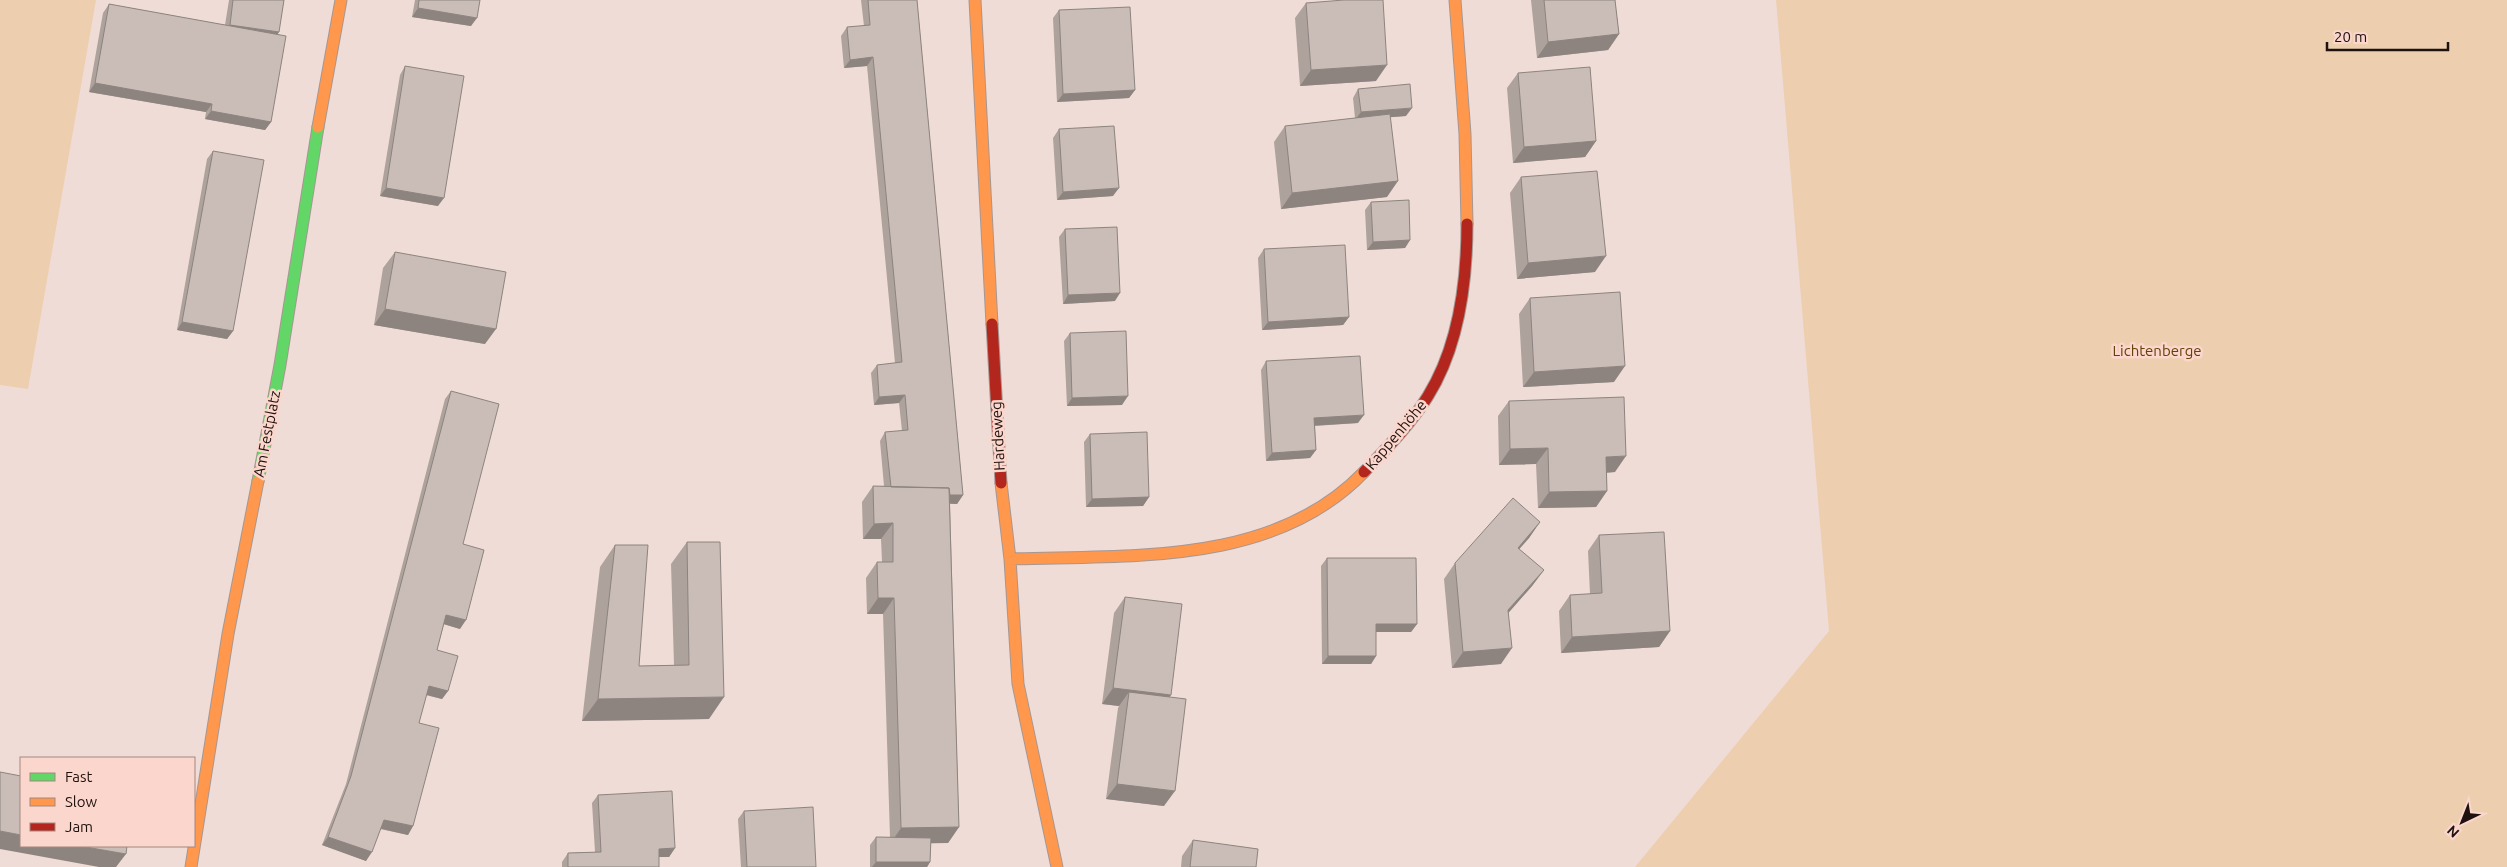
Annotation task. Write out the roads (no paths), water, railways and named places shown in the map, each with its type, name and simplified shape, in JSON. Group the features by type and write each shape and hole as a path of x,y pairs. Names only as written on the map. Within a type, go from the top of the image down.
{"street":[{"name":"Am Festplatz","path":"195,842 228,634 280,365 312,160 341,0"},
{"name":"Hardeweg","path":"975,0 1001,483 1010,559 1018,684 1056,867"},
{"name":"Kappenhöhe","path":"1010,559 1192,550 1230,543 1295,522 1324,507 1363,474 1420,410 1447,359 1458,319 1462,287 1466,202 1455,0"},
{"name":"Am Festplatz","path":"191,867 194,847"}],"park label":[{"name":"Lichtenberge","path":"2157,351"}]}
